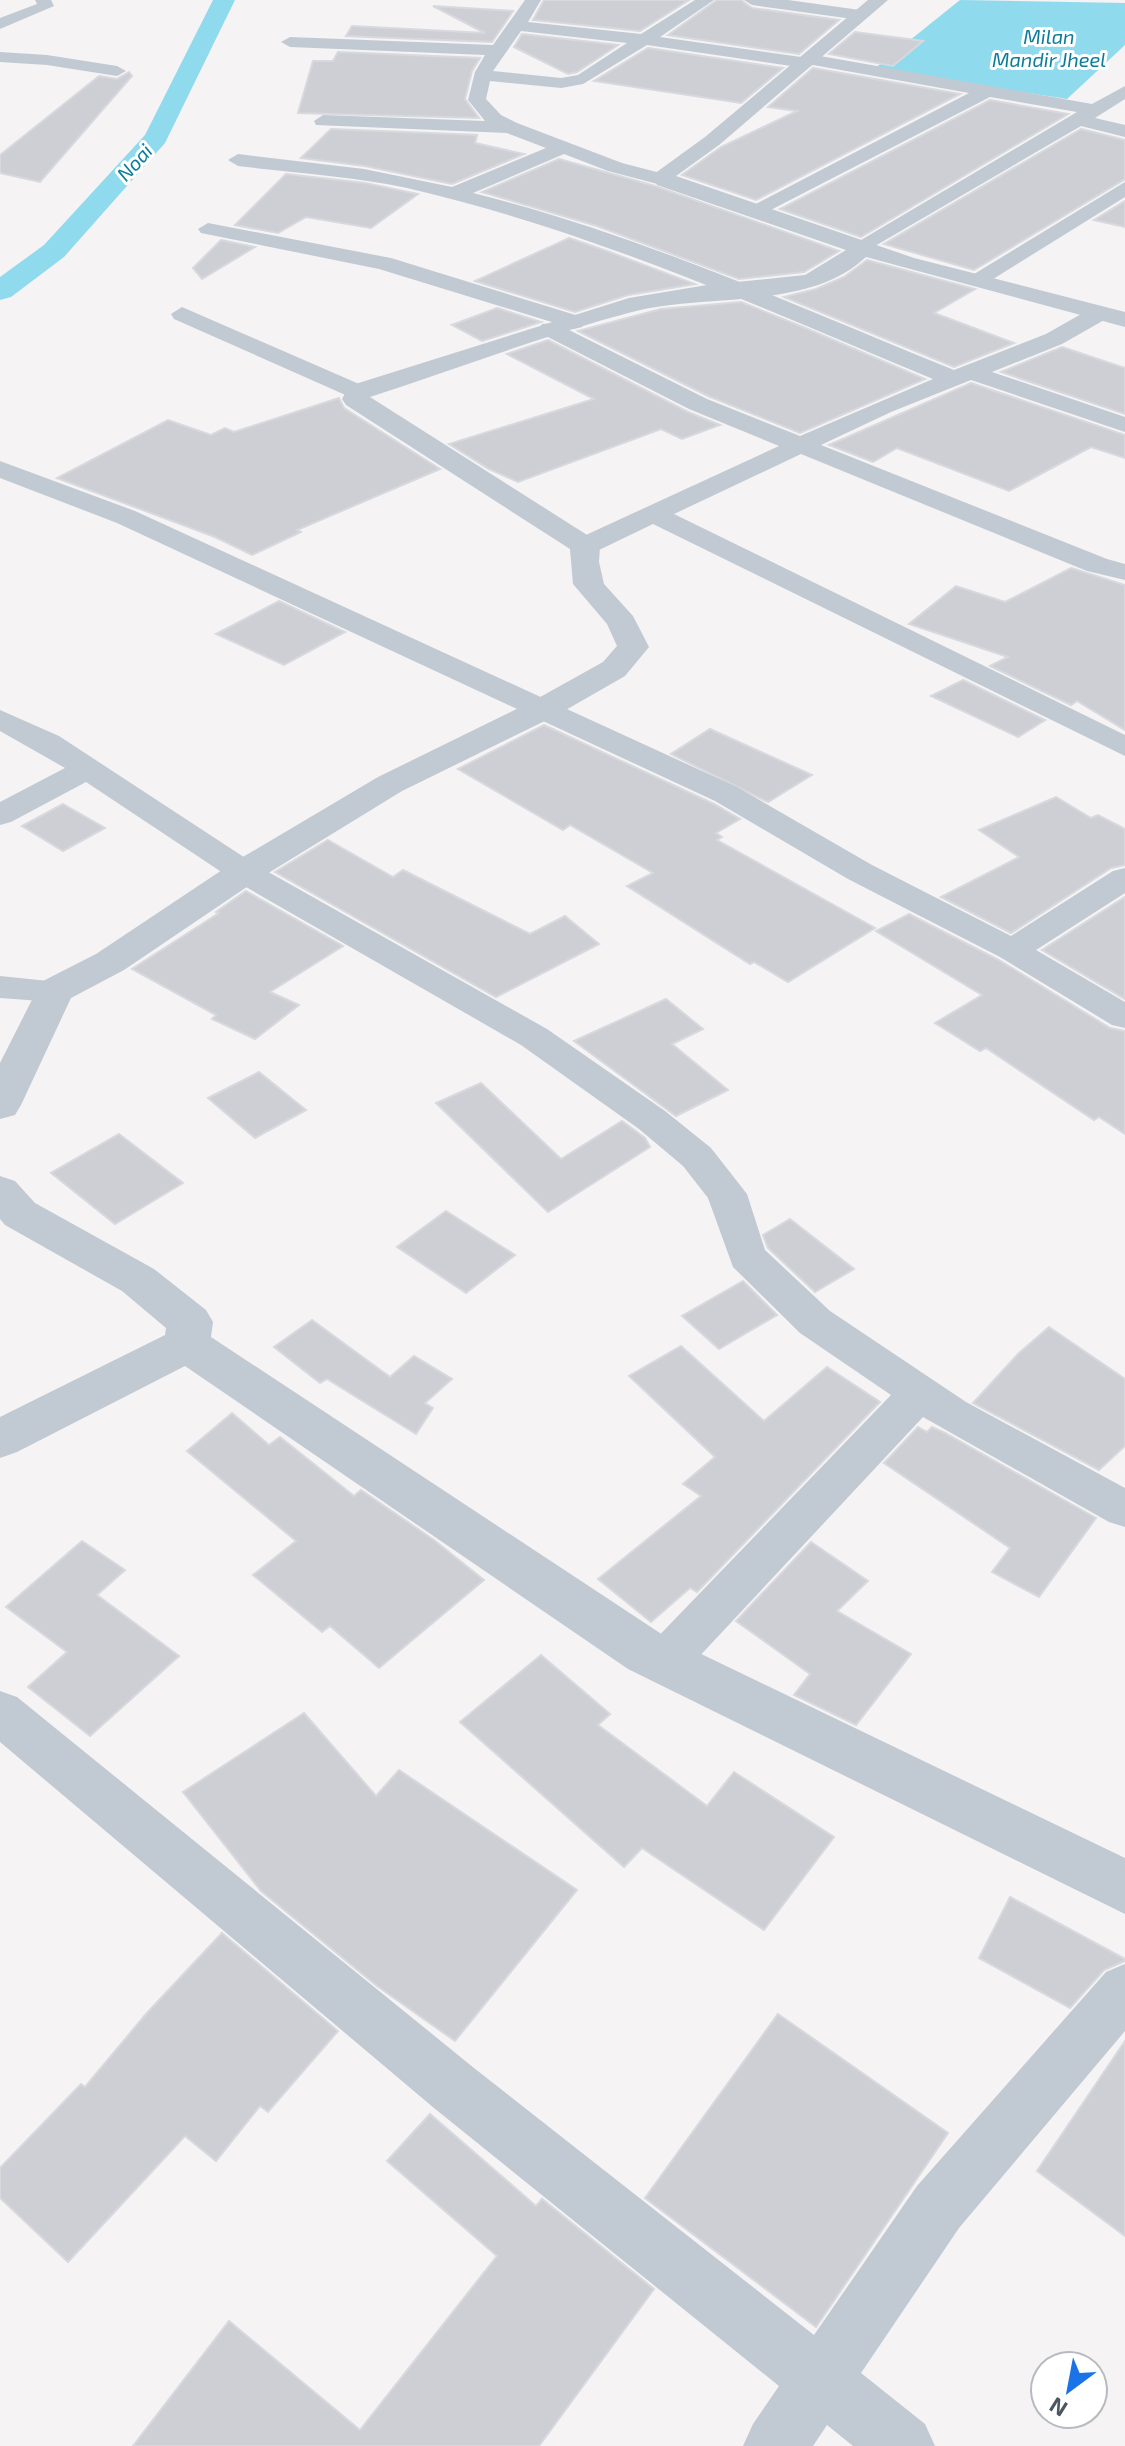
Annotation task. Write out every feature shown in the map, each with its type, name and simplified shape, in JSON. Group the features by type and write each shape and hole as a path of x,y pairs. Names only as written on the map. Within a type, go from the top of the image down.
{"street":[{"path":"0,24 46,6 43,0"},
{"path":"533,0 519,26 496,50 477,86 477,100 494,119 562,148 906,263 1125,320"},
{"path":"752,0 860,15"},
{"path":"665,180 665,174 712,141 879,0"},
{"path":"666,2 700,4"},
{"path":"483,75 574,82 612,63 700,4"},
{"path":"519,26 807,61 987,91 1087,115 1125,131"},
{"path":"290,42 496,50"},
{"path":"0,57 47,60 117,71"},
{"path":"757,211 987,91"},
{"path":"182,314 358,392 629,305 707,292 740,291 811,281 1125,91"},
{"path":"323,121 510,127"},
{"path":"453,194 562,148"},
{"path":"238,160 403,181 555,223 962,376 1125,425"},
{"path":"977,279 1125,188"},
{"path":"208,229 383,263 562,326 698,404 1097,565 1125,572"},
{"path":"585,546 882,407 1054,339 1098,314"},
{"path":"358,392 355,399 585,546"},
{"path":"0,469 126,517 726,794 860,872 1012,950 1125,1017"},
{"path":"651,513 1125,747"},
{"path":"0,987 55,991 110,962 244,872 390,784 545,708 614,669 633,647 621,621 594,595 582,570 585,546"},
{"path":"0,719 48,743 244,872 534,1037 652,1120 697,1157 727,1194 747,1257 815,1322 951,1414 1117,1493"},
{"path":"0,815 86,769"},
{"path":"1012,950 1125,878"},
{"path":"0,1105 55,991"},
{"path":"0,1191 20,1214 138,1280 190,1322 187,1344"},
{"path":"0,1439 187,1344"},
{"path":"187,1344 664,1662 1125,1887"},
{"path":"664,1662 920,1393"},
{"path":"0,1712 454,2088 903,2446"},
{"path":"775,2446 938,2207 1125,1990"}],"water":[{"name":"Milan Mandir Jheel","path":"960,0 1125,3 1125,45 1067,99 874,69"}],"building":[{"path":"544,0 689,0 640,31 533,20"},
{"path":"717,0 741,0 752,8 839,20 799,54 668,35"},
{"path":"433,6 513,11 492,42 346,36 352,26 485,33"},
{"path":"855,32 923,41 893,66 829,54"},
{"path":"522,34 618,45 577,72 568,74 514,47"},
{"path":"648,48 783,68 741,103 594,81"},
{"path":"338,52 480,58 472,71 465,99 479,118 298,113 313,61 333,61"},
{"path":"813,68 960,94 756,200 682,175 721,147 797,111 768,107"},
{"path":"129,72 132,76 40,182 0,173 0,155 99,76 117,79"},
{"path":"990,100 1068,114 861,237 780,209"},
{"path":"331,129 477,135 475,143 524,154 452,184 365,166 301,158"},
{"path":"1081,129 1125,140 1125,179 974,270 884,244"},
{"path":"559,159 655,186 839,251 804,272 739,279 597,226 482,192"},
{"path":"286,174 365,183 418,194 371,228 306,217 278,233 235,225"},
{"path":"1125,201 1125,227 1094,220"},
{"path":"569,238 695,284 628,295 575,312 475,281"},
{"path":"221,240 255,247 202,279 193,268"},
{"path":"867,260 975,289 934,313 1014,343 954,367 784,297 816,289 844,277"},
{"path":"741,302 925,379 800,433 708,396 578,331 661,309"},
{"path":"497,308 541,322 482,341 452,325"},
{"path":"548,340 688,412 720,425 682,439 661,429 518,482 489,469 449,444 594,399 507,354"},
{"path":"1062,347 1125,368 1125,414 1001,372"},
{"path":"971,383 1125,435 1125,458 1091,447 1009,491 897,448 873,462 829,445"},
{"path":"339,398 344,408 440,469 297,530 301,532 252,555 215,537 57,478 168,420 211,435 225,428 234,432"},
{"path":"1071,568 1125,585 1125,730 1077,701 1071,705 990,666 1008,657 909,624 956,586 1005,602"},
{"path":"279,601 345,632 284,665 216,634"},
{"path":"963,680 1045,720 1018,737 931,696"},
{"path":"544,725 740,819 716,833 722,837 717,840 875,928 788,982 754,962 750,964 627,886 653,873 570,825 563,830 458,769"},
{"path":"710,729 812,775 768,802 671,754"},
{"path":"1056,797 1091,818 1098,815 1125,829 1125,865 1111,868 1011,933 941,897 1019,857 979,830"},
{"path":"63,804 105,828 63,851 22,826"},
{"path":"328,840 393,877 403,870 530,934 565,916 599,944 496,997 275,872"},
{"path":"246,891 343,946 270,992 299,1005 255,1039 212,1019 216,1015 132,969 219,913 216,912"},
{"path":"1125,897 1125,999 1042,950"},
{"path":"909,914 999,960 1110,1028 1125,1031 1125,1134 1099,1117 1094,1120 986,1048 980,1051 935,1023 982,995 876,931"},
{"path":"666,999 703,1029 672,1044 728,1090 676,1116 574,1041"},
{"path":"259,1072 306,1110 255,1138 208,1098"},
{"path":"481,1083 561,1159 622,1121 645,1138 650,1147 548,1212 436,1103"},
{"path":"119,1134 183,1183 115,1224 51,1173"},
{"path":"446,1211 515,1255 466,1293 397,1247"},
{"path":"790,1219 854,1269 815,1292 768,1248 763,1235"},
{"path":"743,1281 777,1315 719,1349 682,1316"},
{"path":"312,1320 390,1377 414,1356 452,1379 425,1403 433,1408 416,1434 327,1379 320,1383 274,1347"},
{"path":"1049,1327 1125,1379 1125,1446 1099,1470 973,1403 1018,1354"},
{"path":"681,1346 764,1421 827,1367 880,1402 697,1592 690,1588 651,1622 598,1579 701,1496 683,1484 715,1457 629,1376"},
{"path":"232,1413 269,1445 280,1437 354,1496 361,1490 434,1540 484,1580 379,1668 330,1626 322,1632 253,1575 296,1541 187,1451"},
{"path":"918,1427 927,1432 932,1427 945,1433 1096,1518 1039,1597 992,1572 1010,1548 884,1463"},
{"path":"82,1541 125,1570 97,1595 179,1656 90,1736 28,1687 67,1652 6,1607"},
{"path":"811,1542 868,1581 837,1611 911,1654 856,1725 794,1695 810,1674 736,1621"},
{"path":"541,1655 610,1714 598,1725 707,1806 734,1772 834,1837 764,1930 642,1848 624,1867 460,1722"},
{"path":"304,1713 376,1796 399,1770 577,1890 455,2041 377,1986 261,1891 183,1792"},
{"path":"1010,1897 1125,1961 1104,1970 1070,2008 979,1958"},
{"path":"222,1933 338,2031 268,2112 260,2106 216,2161 185,2136 68,2262 0,2198 0,2168 81,2084 85,2087 146,2014"},
{"path":"778,2014 948,2133 816,2327 645,2198"},
{"path":"1125,2041 1125,2236 1037,2171"},
{"path":"430,2114 536,2206 542,2199 654,2289 539,2446 133,2446 229,2321 360,2430 497,2256 387,2161"}],"waterway":[{"name":"Noai","path":"0,291 54,251 156,138 224,0"}]}
